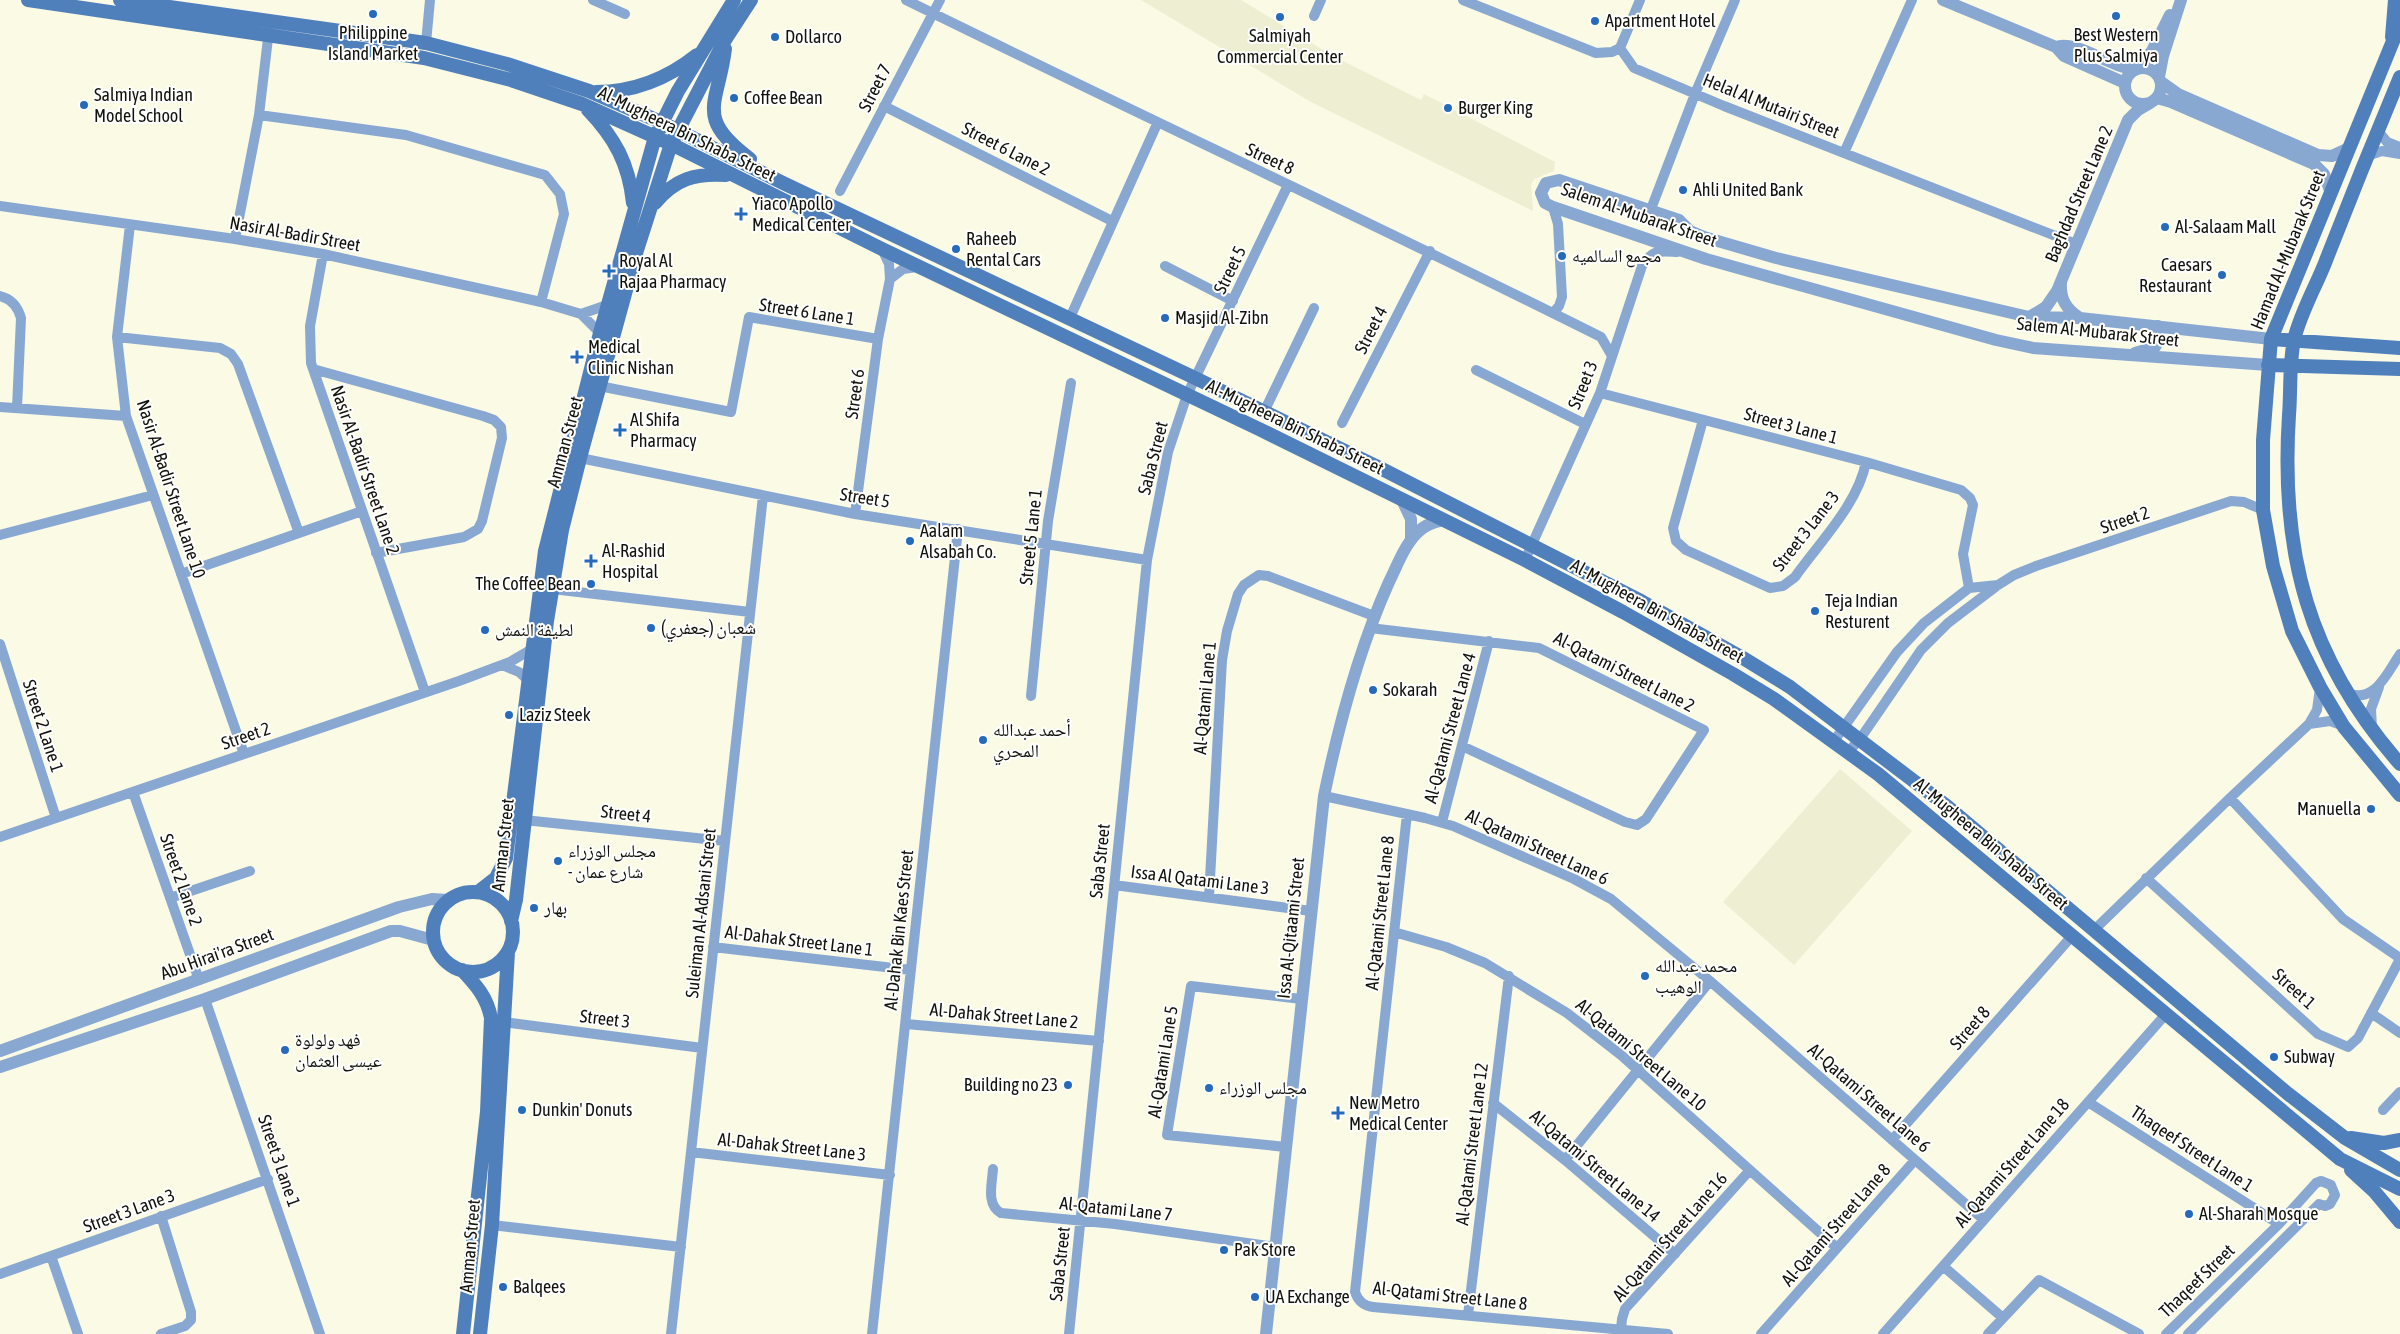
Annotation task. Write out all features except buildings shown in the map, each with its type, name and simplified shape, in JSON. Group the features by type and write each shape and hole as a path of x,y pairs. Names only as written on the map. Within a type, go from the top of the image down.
{"main road":[{"name":"Al-Mugheera Bin Shaba Street","path":"28,0 424,58 511,80 582,104 670,144 882,249 1525,560 1725,669 1774,699 1834,741 2340,1159 2400,1189"},
{"name":"Al-Mugheera Bin Shaba Street","path":"120,0 151,2 270,22 426,43 507,64 589,91 663,122 783,183 1194,378 1641,601 1743,658 1790,687 1845,727 1948,807 2280,1086 2345,1138 2400,1170"},
{"name":"Amman Street","path":"511,921 516,900 552,590 562,530 580,458 599,386 670,144 725,40 752,0"},
{"path":"2392,42 2395,0"},
{"name":"Amman Street","path":"478,892 496,878 506,858 545,552 607,306 634,210 655,137 678,91 732,1"},
{"name":"Hamad Al-Mubarak Street","path":"2400,24 2271,339 2263,440 2264,510 2273,566 2281,600 2292,631 2320,687 2344,727 2400,795"},
{"path":"725,40 721,69 714,96 714,112 718,128 734,147 783,183"},
{"path":"589,91 616,91 651,83 673,73 705,48"},
{"path":"2400,77 2294,340 2287,450 2290,527 2296,561 2308,607 2328,659 2346,693 2374,734 2400,764"},
{"path":"582,104 607,130 618,147 629,176 634,210"},
{"path":"651,207 666,190 682,180 700,174 730,175"},
{"name":"Salem Al-Mubarak Street","path":"2271,339 2395,347"},
{"path":"2385,369 2382,358 2385,351 2395,347"},
{"name":"Salem Al-Mubarak Street","path":"2268,366 2400,369"},
{"path":"478,892 495,899 502,905 511,921 513,932 508,952 496,965 488,969 470,972 446,962 440,956 433,940 434,922 437,914 448,900 462,893 478,892"},
{"name":"Amman Street","path":"480,1334 492,1225 508,952"},
{"name":"Amman Street","path":"462,970 480,990 489,1005 491,1018 487,1112 463,1334"},
{"path":"2345,1138 2384,1143 2400,1140"},
{"path":"2340,1159 2374,1191 2400,1222"}],"street":[{"path":"426,43 430,0"},
{"path":"593,0 625,14"},
{"name":"Street 8","path":"906,0 1157,124 1430,251 1601,337 1612,356"},
{"name":"Street 7","path":"840,191 940,0"},
{"path":"1314,16 1320,0"},
{"path":"1463,0 1476,3 1596,53 1612,52 1620,48 1640,0"},
{"path":"1651,209 1695,94 1735,0"},
{"path":"1844,153 1912,0"},
{"path":"1943,0 2056,47 2064,56 2125,83"},
{"path":"2180,0 2152,51 2137,69 2130,73 2125,83 2128,96 2136,102 2153,100 2171,102 2294,150 2328,156 2337,155 2349,148"},
{"path":"2153,100 2160,91 2162,56 2180,0"},
{"path":"235,239 259,115 270,22"},
{"path":"2056,47 2070,46 2114,65 2153,70 2160,80 2178,94 2294,150 2319,169 2327,180 2331,193"},
{"name":"Helal Al Mutairi Street","path":"1620,48 1634,68 1695,94 2076,244"},
{"name":"Baghdad Street Lane 2","path":"2128,96 2128,120"},
{"name":"Baghdad Street Lane 2","path":"2028,317 2046,307 2052,300 2128,120 2138,110 2153,100"},
{"name":"Street 6 Lane 2","path":"884,106 1112,221"},
{"path":"259,115 406,135 545,175 560,194 564,214 541,302"},
{"path":"1069,320 1157,124"},
{"path":"2378,131 2388,142 2400,147"},
{"path":"2367,156 2382,151 2400,154"},
{"name":"Salem Al-Mubarak Street","path":"2268,366 2033,348 1996,340 1687,253 1553,207 1545,203 1541,193 1546,182 1555,180 1651,209 1679,220 1690,231 1704,237 1767,255 2028,317 2080,318 2271,339"},
{"name":"Street 5","path":"1187,395 1288,185"},
{"name":"Nasir Al-Badir Street","path":"0,206 130,226 235,239 322,254 541,302 581,314 600,333"},
{"path":"1553,207 1558,224 1562,297 1559,306 1553,313"},
{"name":"Nasir Al-Badir Street Lane 10","path":"130,226 117,337 126,416 244,754"},
{"name":"Street 6","path":"855,514 878,340 890,279 889,264 882,249"},
{"name":"Street 4","path":"1342,424 1430,251"},
{"name":"Street 3","path":"1525,560 1600,393 1642,266 1648,256 1656,251 1687,253"},
{"name":"Nasir Al-Badir Street Lane 2","path":"322,254 310,326 309,349 313,369 425,692"},
{"path":"1165,266 1233,300"},
{"path":"890,279 903,269 919,267"},
{"name":"Baghdad Street Lane 2","path":"2062,280 2060,292 2064,302 2070,311 2080,318"},
{"path":"0,296 18,309 21,318 17,408"},
{"path":"581,314 607,306"},
{"path":"1264,412 1314,308"},
{"name":"Street 6 Lane 1","path":"599,386 731,412 749,317 878,340"},
{"path":"2123,355 2155,347 2159,340 2158,326"},
{"path":"117,337 220,348 231,354 238,364 298,533"},
{"path":"313,369 483,416 494,420 501,427 502,438 482,521 478,529 464,537 376,553"},
{"path":"1476,370 1585,424"},
{"name":"Street 5 Lane 1","path":"1031,696 1046,543 1055,474 1071,383"},
{"name":"Street 3 Lane 1","path":"1600,393 1866,462 1957,489 1970,498 1973,509 1965,537 1963,554 1969,588"},
{"name":"Saba Street","path":"1069,1334 1147,560 1168,452 1187,395"},
{"path":"0,407 126,416"},
{"name":"Street 3 Lane 3","path":"1703,420 1673,528 1674,537 1686,550 1770,588 1782,586 1795,577 1852,498 1861,482 1866,462"},
{"name":"Street 5","path":"580,458 855,514 1147,560"},
{"path":"0,535 153,495"},
{"name":"Suleiman Al-Adsani Street","path":"671,1334 762,496"},
{"name":"Issa Al-Qitaami Street","path":"1402,500 1411,519 1411,540"},
{"name":"Street 2","path":"1848,752 1860,739 1921,650 1948,624 1998,585 2014,575 2231,501 2244,502 2264,510"},
{"path":"181,574 362,511"},
{"name":"Issa Al-Qitaami Street","path":"1266,1334 1310,910 1324,796 1338,725 1372,622 1411,540 1428,524 1444,520"},
{"name":"Al-Dahak Bin Kaes Street","path":"872,1334 958,529"},
{"name":"Al-Qatami Lane 1","path":"1209,897 1222,660 1238,594 1250,579 1258,575 1268,576 1372,622"},
{"name":"Street 2","path":"1834,741 1910,637 1938,610 1969,588 1981,585 1998,585"},
{"path":"552,590 750,612"},
{"name":"Al-Qatami Street Lane 2","path":"1372,622 1546,650 1704,730 1646,819 1637,825 1625,822 1462,746"},
{"name":"Al-Qatami Street Lane 4","path":"1442,822 1489,641"},
{"name":"Street 2 Lane 1","path":"0,644 56,818"},
{"name":"Street 2","path":"0,837 502,665 532,649"},
{"path":"2374,734 2371,709 2380,684 2400,654"},
{"path":"502,665 518,672 528,680"},
{"path":"2346,693 2361,696 2368,694 2380,684"},
{"path":"2094,930 2146,878 2309,724 2317,710 2320,687"},
{"path":"2309,724 2324,721 2344,727"},
{"name":"Street 2 Lane 2","path":"133,792 198,980"},
{"name":"Al-Qatami Street Lane 6","path":"1324,796 1442,822 1473,834 1599,892 1634,916 1984,1220"},
{"name":"Street 1","path":"2146,878 2318,1034 2348,1047 2358,1038 2400,958 2343,920 2230,798"},
{"name":"Al-Qatami Street Lane 8","path":"1407,814 1355,1292 1360,1301 1368,1306 1468,1315 1594,1330 1622,1329 1668,1334"},
{"name":"Street 4","path":"524,820 725,841"},
{"path":"170,898 250,871"},
{"name":"Issa Al Qatami Lane 3","path":"1114,885 1310,910"},
{"name":"Abu Hirai'ra Street","path":"0,1051 407,905 432,899 448,900"},
{"path":"0,1067 205,999 391,931 400,931 433,940"},
{"name":"Al-Qatami Street Lane 10","path":"1394,932 1459,952 1509,976 1579,1022 1638,1070 1837,1248"},
{"name":"Street 8","path":"1892,1140 2072,936"},
{"name":"Al-Dahak Street Lane 1","path":"713,947 912,970"},
{"name":"Al-Qatami Street Lane 12","path":"1468,1315 1509,976"},
{"path":"1565,1160 1710,981"},
{"name":"Al-Qatami Lane 5","path":"1286,1147 1167,1135 1191,986 1301,999"},
{"name":"Street 3 Lane 1","path":"205,999 320,1334"},
{"path":"2372,1013 2400,1033"},
{"name":"Al-Qatami Street Lane 18","path":"1883,1334 2166,1014"},
{"name":"Street 3","path":"503,1022 702,1048"},
{"name":"Al-Dahak Street Lane 2","path":"906,1024 1099,1041"},
{"path":"2383,1110 2400,1092"},
{"name":"Thaqeef Street Lane 1","path":"2088,1102 2279,1224"},
{"name":"Al-Qatami Street Lane 14","path":"1493,1103 1565,1160 1675,1254"},
{"name":"Al-Dahak Street Lane 3","path":"691,1152 890,1175"},
{"name":"Al-Qatami Street Lane 8","path":"1761,1334 1915,1160"},
{"name":"Al-Qatami Lane 7","path":"993,1169 991,1202 997,1211 1004,1214 1115,1224 1276,1247"},
{"name":"Al-Qatami Street Lane 16","path":"1622,1329 1625,1309 1750,1170"},
{"name":"Street 3 Lane 3","path":"0,1274 268,1179"},
{"name":"Thaqeef Street","path":"2166,1334 2279,1224 2316,1183 2321,1181 2331,1185 2335,1195 2330,1204 2325,1206 2318,1204 2188,1334"},
{"path":"161,1216 191,1312 191,1320 185,1326 161,1334"},
{"path":"492,1225 681,1247"},
{"path":"50,1256 78,1334"},
{"path":"1943,1266 2002,1318"},
{"path":"1988,1334 2038,1280 2139,1334"}],"shaded area":[{"path":"1141,0 1241,0 1333,56 1421,100 1424,94 1555,162 1554,171 1534,179 1531,185 1533,211 1311,102"},
{"path":"1840,769 1912,831 1794,965 1723,902"}],"place":[{"name":"Philippine Island Market","path":"373,14"},
{"name":"Best Western Plus Salmiya","path":"2116,16"},
{"name":"Salmiyah Commercial Center","path":"1280,17"},
{"name":"Apartment Hotel","path":"1595,21"},
{"name":"Dollarco","path":"775,37"},
{"name":"Coffee Bean","path":"734,98"},
{"name":"Salmiya Indian Model School","path":"84,105"},
{"name":"Burger King","path":"1448,108"},
{"name":"Ahli United Bank","path":"1683,190"},
{"name":"Yiaco Apollo Medical Center","path":"741,214"},
{"name":"Al-Salaam Mall","path":"2165,227"},
{"name":"Raheeb Rental Cars","path":"956,249"},
{"name":"مجمع السالميه","path":"1562,256"},
{"name":"Royal Al Rajaa Pharmacy","path":"609,271"},
{"name":"Caesars Restaurant","path":"2222,275"},
{"name":"Masjid Al-Zibn","path":"1165,318"},
{"name":"Medical Clinic Nishan","path":"577,357"},
{"name":"Al Shifa Pharmacy","path":"620,430"},
{"name":"Aalam Alsabah Co.","path":"910,541"},
{"name":"Al-Rashid Hospital","path":"591,561"},
{"name":"The Coffee Bean","path":"591,584"},
{"name":"Teja Indian Resturent","path":"1815,611"},
{"name":"شعبان (جعفري)","path":"651,628"},
{"name":"لطيفة النمش","path":"485,630"},
{"name":"Sokarah","path":"1373,690"},
{"name":"Laziz Steek","path":"509,715"},
{"name":"أحمد عبدالله المحري","path":"983,740"},
{"name":"Manuella","path":"2371,809"},
{"name":"مجلس الوزراء - شارع عمان","path":"558,861"},
{"name":"بهار","path":"534,908"},
{"name":"محمد عبدالله الوهيب","path":"1645,976"},
{"name":"فهد ولولوة عيسى العثمان","path":"285,1050"},
{"name":"Subway","path":"2274,1057"},
{"name":"Building no 23","path":"1068,1085"},
{"name":"مجلس الوزراء","path":"1209,1088"},
{"name":"Dunkin' Donuts","path":"522,1110"},
{"name":"New Metro Medical Center","path":"1338,1113"},
{"name":"Al-Sharah Mosque","path":"2189,1214"},
{"name":"Pak Store","path":"1224,1250"},
{"name":"Balqees","path":"503,1287"},
{"name":"UA Exchange","path":"1255,1297"}]}
